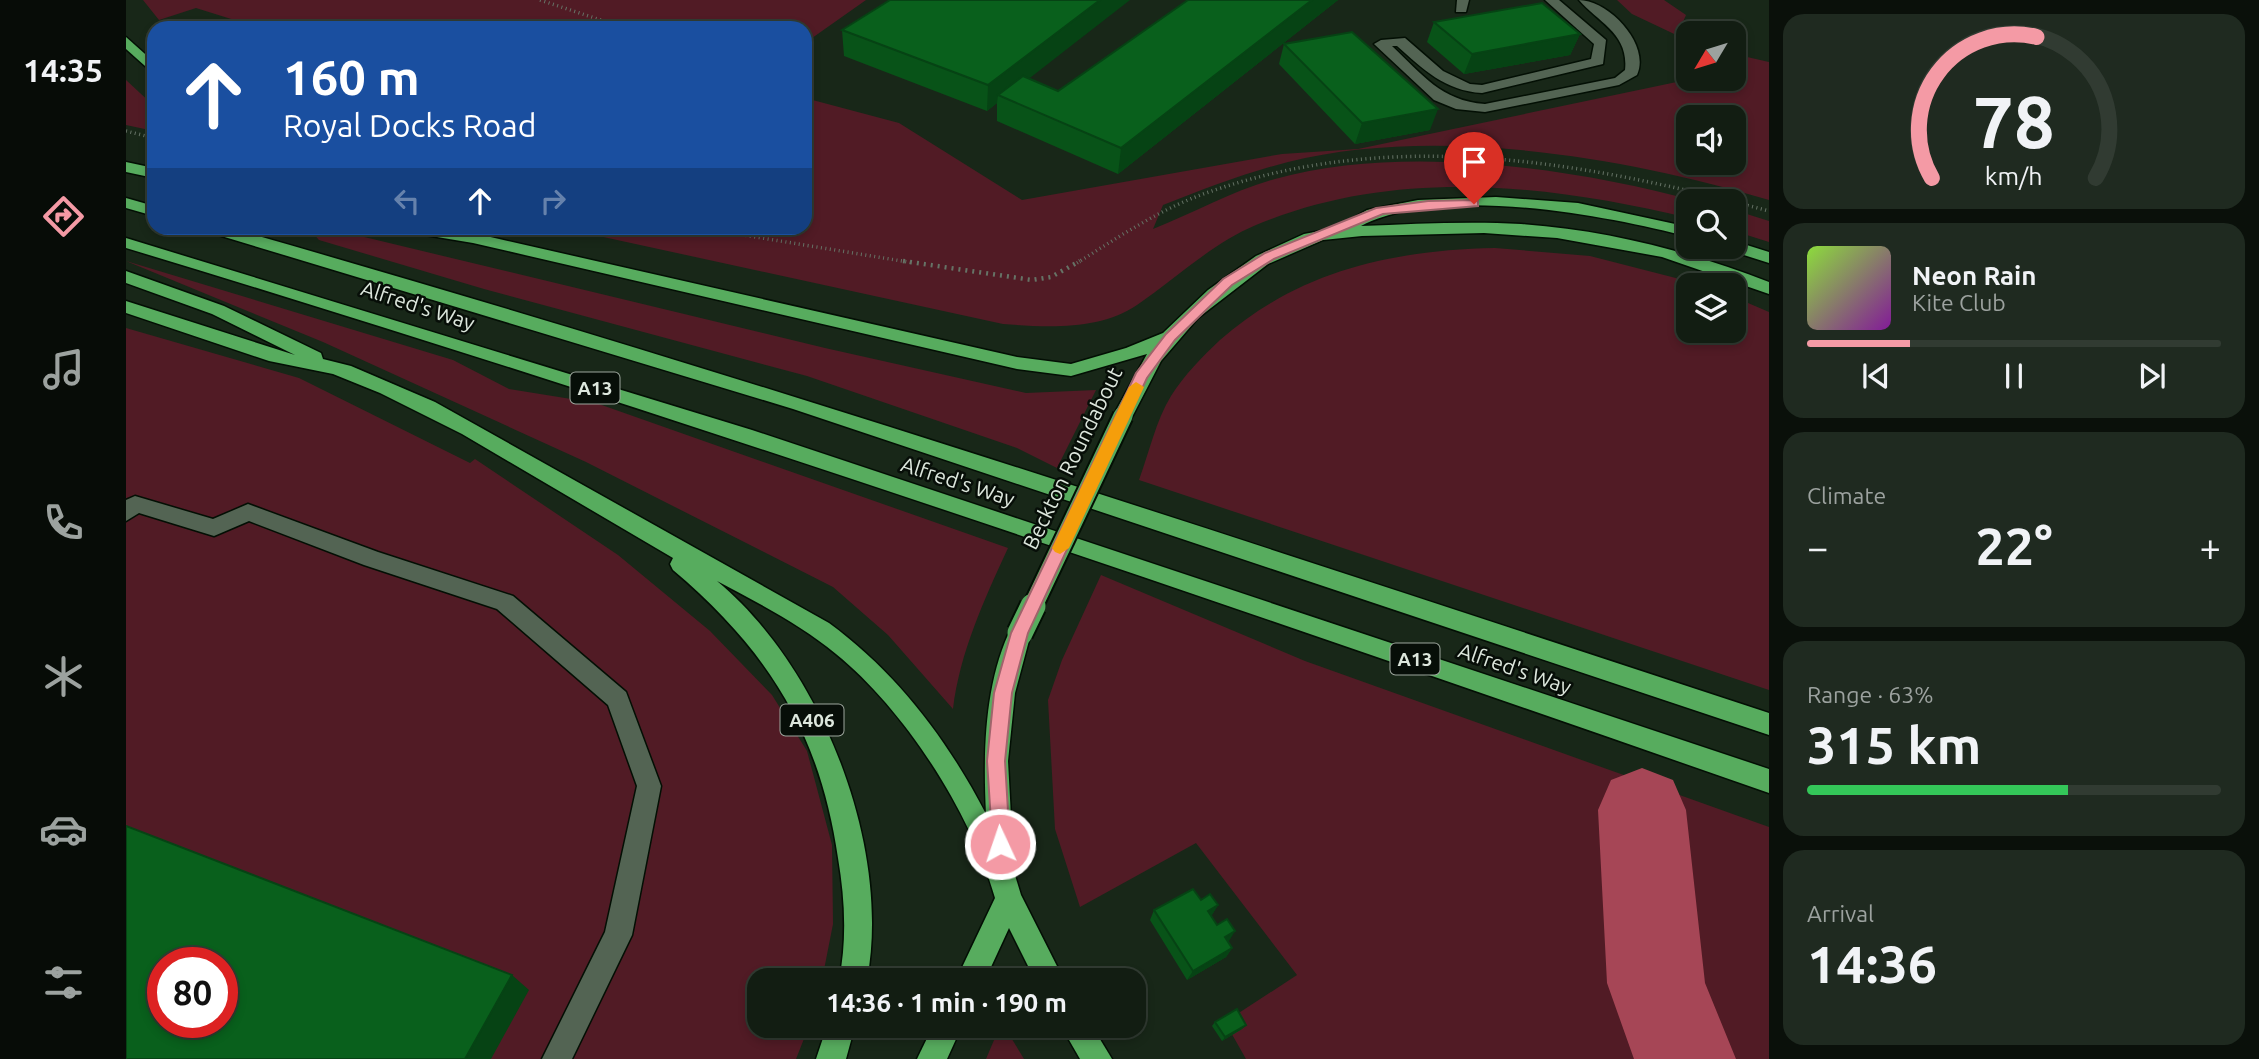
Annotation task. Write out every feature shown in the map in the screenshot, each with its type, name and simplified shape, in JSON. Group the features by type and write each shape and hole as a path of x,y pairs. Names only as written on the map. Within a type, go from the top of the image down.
{"highway":[{"path":"126,41 147,63"},
{"path":"126,167 147,172"},
{"path":"126,203 147,209"},
{"path":"1335,232 1380,211 1428,205 1497,203 1562,206 1676,229"},
{"name":"Beckton Roundabout","path":"1043,968 1009,899 1001,872 996,761 1003,693 1020,633 1141,376 1170,337 1238,276 1269,256 1307,239 1335,232 1484,228 1566,234 1632,245 1699,262 1769,288"},
{"name":"Alfred's Way","path":"239,235 459,297 1276,559 1769,724"},
{"path":"455,235 1017,363 1071,370 1132,353 1170,337"},
{"path":"468,235 473,238"},
{"name":"Alfred's Way","path":"126,243 370,314 1164,574 1769,781"},
{"path":"1746,250 1769,258"},
{"path":"126,277 218,310 430,410 520,457 632,526 817,627 864,663 904,707 939,755 972,811 1001,872"},
{"path":"126,307 277,358 342,370"},
{"name":"A406","path":"632,526 690,570 746,620 786,671 815,724 836,776 850,837 858,904 854,968"},
{"path":"976,968 1009,899"},
{"path":"831,1059 837,1038"},
{"path":"932,1059 942,1038"},
{"path":"1083,1038 1097,1059"}],"lane":[{"path":"1551,0 1601,43 1598,61 1584,69 1466,89 1452,85 1400,41 1381,44 1439,97 1469,107 1485,108 1619,81 1632,72 1635,54 1626,37 1586,0"},
{"path":"1600,49 1629,46 1635,54"},
{"path":"126,513 135,504 214,528 248,512 372,559 505,602 618,699 649,786 618,934 557,1059"}],"path":[{"path":"540,0 604,21"},
{"path":"126,131 147,136"},
{"path":"743,235 1015,280 1044,280"}],"shaded area":[{"path":"143,0 866,0 812,38 812,21 238,21 196,8 159,20"},
{"path":"1617,0 1664,0 1686,15 1683,21 1676,21 1676,35 1632,14"},
{"path":"1746,57 1769,62 1769,200 1746,194 1746,189 1728,189 1593,159 1530,151 1467,146 1405,146 1345,151 1272,166 1163,205 1153,229 1275,179 1324,169 1376,163 1485,164 1594,178 1676,196 1676,215 1635,206 1526,190 1416,188 1362,195 1308,207 1256,225 1209,252 1137,305 1106,319 1089,323 1054,326 1003,324 594,235 812,235 812,100 899,123 1022,200 1282,154 1358,149 1676,82 1676,91 1746,91"},
{"path":"126,80 147,100 147,130 126,125"},
{"path":"1746,214 1769,221 1769,242 1746,235"},
{"path":"315,235 356,235 825,348 1026,393 1096,390 1057,468 1017,448 807,376 484,289 319,240"},
{"path":"1495,248 1590,256 1676,278 1676,343 1746,343 1746,302 1769,312 1769,690 1139,480 1161,415 1176,388 1220,340 1250,316 1314,281 1348,269 1384,260"},
{"path":"126,261 453,360 509,389 596,403 1008,548 967,647 953,709 888,635 833,587 586,462 323,342"},
{"path":"126,328 299,378 470,463 475,459 618,555 710,631 772,695 807,751 832,845 833,924 824,968 747,968 747,1038 804,1038 796,1059 126,1059"},
{"path":"1101,575 1305,661 1769,827 1769,1059 1246,1059 1225,1022 1297,975 1196,843 1080,907 1055,829 1048,700 1062,660"},
{"path":"995,1038 1011,1038 1024,1059 986,1059"}],"building":[{"path":"890,0 1100,0 988,85 842,30"},
{"path":"1188,0 1312,0 1121,148 998,95 1023,76 1058,91"},
{"path":"1542,3 1580,34 1472,54 1434,22"},
{"path":"1352,32 1438,109 1362,123 1284,44"},
{"path":"126,826 512,975 465,1059 126,1059"},
{"path":"1193,889 1201,900 1210,894 1218,905 1208,911 1217,925 1227,919 1235,931 1225,937 1232,948 1193,971 1154,910"},
{"path":"1237,1009 1246,1025 1225,1037 1215,1022"}],"waterway":[{"path":"1642,810 1656,983 1685,1059"}],"slow traffic":[{"path":"1060,548 1136,387"}],"route":[{"path":"1000,844 996,761 1003,693 1020,633 1141,376 1170,337 1228,282 1269,256 1307,239 1335,232 1380,211 1428,205 1474,204"}]}
